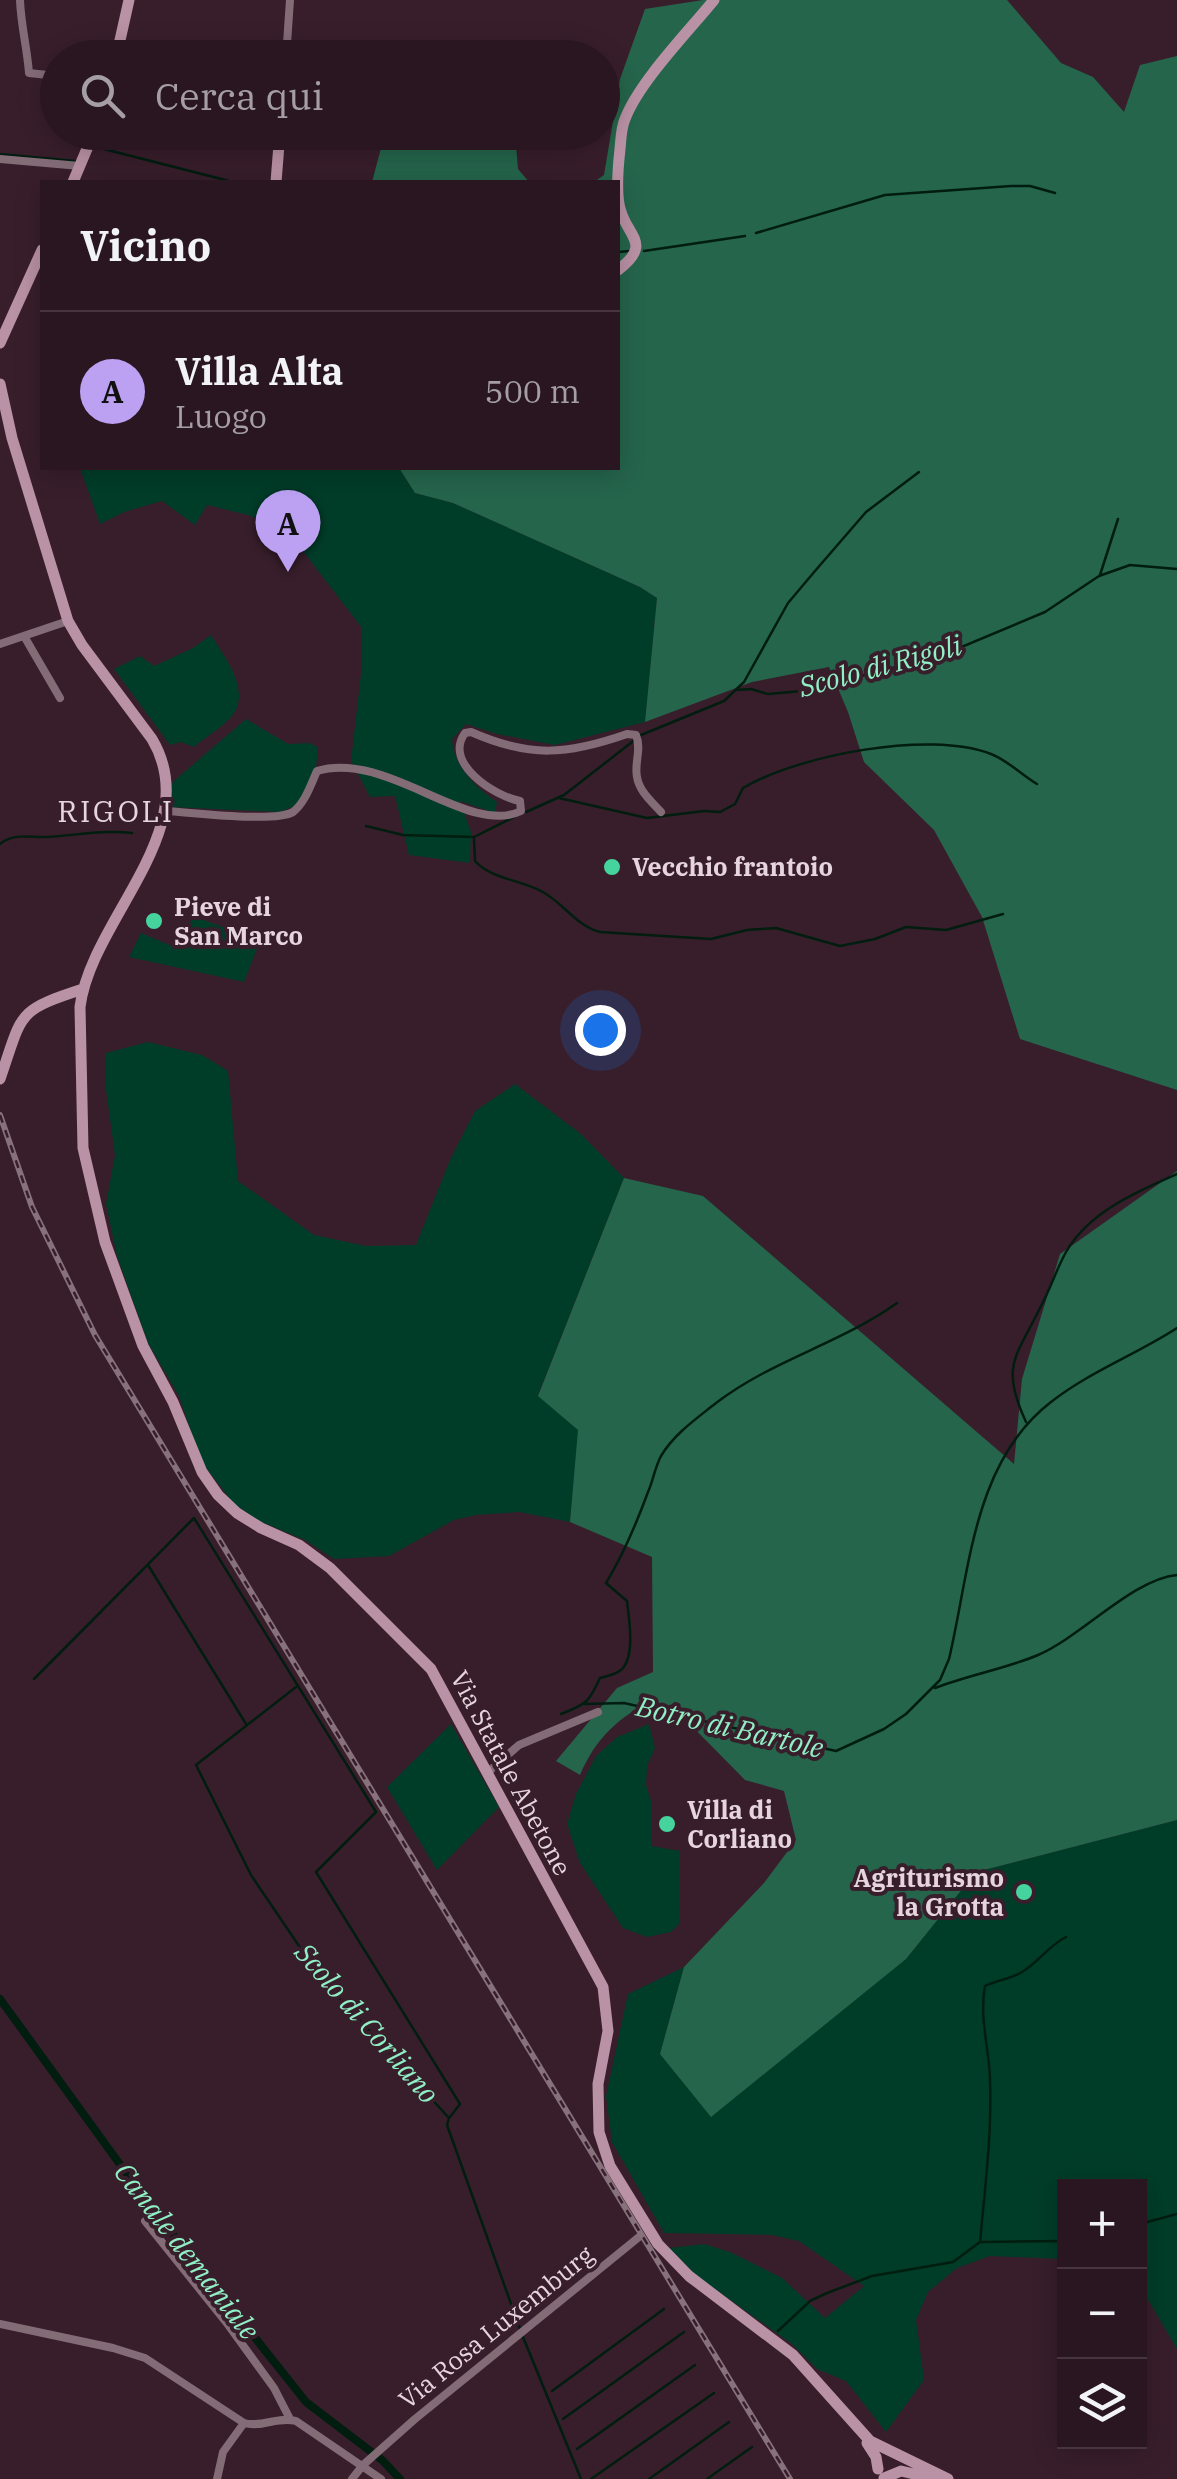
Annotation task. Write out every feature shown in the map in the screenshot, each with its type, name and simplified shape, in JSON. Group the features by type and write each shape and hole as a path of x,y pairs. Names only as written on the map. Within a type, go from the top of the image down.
{"main road":[{"path":"122,40 128,0"},
{"path":"620,147 623,122 634,100 714,0"},
{"path":"77,176 87,150"},
{"path":"276,180 279,150"},
{"path":"618,180 620,150"},
{"path":"620,209 636,238 632,258 620,268"},
{"path":"0,343 40,254"},
{"name":"Via Statale Abetone","path":"0,384 12,438 68,621 158,748 166,782 165,810 156,842 121,904 83,989 80,1031 82,1137 105,1242 143,1346 171,1398 197,1463 225,1503 330,1568 422,1658 602,1987 608,2031 598,2084 598,2120 610,2166 670,2258 793,2355 860,2432 890,2453 944,2479"},
{"path":"0,1079 2,1060 30,1010 83,989"},
{"path":"860,2432 874,2454 880,2476"},
{"path":"880,2476 890,2453"},
{"path":"880,2476 901,2471 944,2479"}],"street":[{"path":"20,0 29,72 40,74"},
{"path":"287,40 290,0"},
{"path":"0,159 77,176"},
{"path":"0,644 68,621"},
{"path":"24,636 60,698"},
{"path":"165,810 238,816 289,814 297,809 318,771 324,768 398,778 481,814 501,818 522,811 520,802 501,798 484,786 462,760 458,753 460,739 465,732 471,732 518,748 550,753 636,735 640,741 637,778 645,794 662,812"},
{"path":"487,1773 519,1745 598,1712"},
{"path":"145,2221 236,2335 285,2404 290,2419"},
{"name":"Via Rosa Luxemburg","path":"367,2462 520,2331 639,2237"},
{"path":"0,2324 145,2358 244,2423 260,2425 290,2419 367,2462 381,2479"},
{"path":"217,2479 223,2452 244,2423"},
{"path":"352,2479 367,2462"}],"green space":[{"path":"703,0 1007,0 1061,63 1093,77 1124,112 1140,65 1177,56 1177,1090 1020,1039 982,917 934,830 864,762 829,667 752,682 645,722 657,598 453,503 415,493 400,470 620,470 620,180 597,180 604,175 608,150 620,150 620,79 645,9"},
{"path":"380,150 516,150 518,169 527,180 373,180"},
{"path":"81,470 400,470 415,493 453,503 657,598 645,722 555,745 466,724 452,739 453,749 467,775 497,802 495,813 460,801 471,832 470,863 409,855 395,796 370,797 351,761 362,665 362,628 289,533 248,515 207,505 195,525 162,501 100,524"},
{"path":"211,635 234,674 237,706 228,720 194,747 181,742 170,745 114,669 140,656 154,666"},
{"path":"246,719 288,744 309,743 318,747 316,768 297,805 280,812 171,807 171,785 175,780"},
{"path":"193,916 260,941 244,982 129,957 141,933 179,949"},
{"path":"148,1042 202,1055 228,1071 238,1181 314,1235 366,1246 416,1245 450,1160 475,1111 515,1084 581,1134 624,1178 538,1395 579,1430 570,1522 519,1512 476,1515 454,1520 389,1556 334,1559 305,1540 259,1521 233,1503 201,1461 179,1396 148,1343 117,1256 106,1204 115,1155 106,1090 106,1053"},
{"path":"1177,1171 1177,1820 976,1872 906,1959 711,2117 660,2054 684,1967 764,1883 796,1840 784,1791 745,1780 676,1710 652,1700 609,1731 580,1775 556,1761 617,1688 653,1672 652,1557 570,1522 578,1430 538,1396 624,1178 703,1196 1014,1464 1022,1379 1060,1254"},
{"path":"451,1724 499,1807 437,1870 387,1787"},
{"path":"649,1724 655,1748 647,1766 646,1785 652,1804 651,1846 680,1851 679,1924 671,1932 647,1937 623,1928 580,1863 567,1824 576,1794 596,1756 617,1737"},
{"path":"1177,1820 1177,2349 1147,2298 1147,2179 1057,2179 1057,2259 990,2256 957,2268 928,2292 916,2320 924,2380 886,2432 846,2381 817,2369 792,2344 697,2276 669,2248 704,2244 730,2252 782,2278 825,2318 864,2286 799,2241 772,2235 664,2233 612,2142 606,2096 628,1994 684,1967 660,2054 906,1959 976,1872"}],"waterway":[{"path":"108,150 225,180"},
{"path":"0,154 75,161"},
{"path":"756,233 885,195 1011,186 1055,193"},
{"path":"644,251 745,236"},
{"path":"620,252 630,251"},
{"path":"526,812 564,795 641,735 724,701 744,682 788,603 815,571 866,512 919,472"},
{"path":"1100,575 1118,519"},
{"name":"Scolo di Rigoli","path":"737,690 768,694 802,691 940,656 1045,612 1099,576 1130,565 1177,569"},
{"path":"559,798 647,818 720,812 735,804 743,788 797,765 865,750 934,745 991,754 1037,784"},
{"name":"Scolo di Rigoli","path":"366,826 403,835 474,837 518,815"},
{"name":"Scolo di Rigoli","path":"0,844 17,837 132,833"},
{"path":"474,839 475,861 481,867 541,891 584,925 600,932 711,939 776,928 840,946 906,927 946,930 1003,914"},
{"path":"1026,1422 1014,1387 1014,1362 1066,1252 1100,1214 1177,1174"},
{"path":"561,1714 586,1701 600,1678 618,1672 627,1662 627,1601 606,1583 666,1448 693,1421 738,1388 897,1303"},
{"name":"Botro di Bartole","path":"585,1704 624,1703 836,1751 884,1729 906,1714 940,1680 949,1659 970,1554 990,1486 1025,1427 1066,1391 1177,1328"},
{"path":"34,1679 194,1518 376,1812 316,1872 460,2104 450,2117"},
{"name":"Scolo di Corliano","path":"148,1565 246,1724"},
{"path":"935,1688 1038,1655 1125,1597 1177,1575"},
{"name":"Scolo di Corliano","path":"296,1687 196,1765 251,1875 320,1977 449,2118 447,2125 520,2329"},
{"path":"980,2242 990,2120 985,1986 1022,1972 1066,1937"},
{"name":"Canale demaniale","path":"0,1999 148,2203 306,2402 382,2460 400,2479"},
{"path":"1147,2222 1177,2214"},
{"path":"778,2331 810,2301 872,2276 953,2262 980,2242 1057,2241"},
{"path":"552,2391 664,2309"},
{"path":"563,2419 684,2332"},
{"name":"Scolo di Corliano","path":"523,2337 581,2479"},
{"path":"577,2449 695,2365"},
{"path":"591,2479 714,2393"},
{"path":"649,2479 729,2422"},
{"path":"707,2479 752,2447"}],"railway":[{"path":"0,1115 32,1207 95,1335 790,2479"}],"place":[{"name":"Villa Alta","path":"288,572"},
{"name":"Vecchio frantoio","path":"612,867"},
{"name":"Pieve di San Marco","path":"154,921"},
{"name":"Villa di Corliano","path":"667,1824"},
{"name":"Agriturismo la Grotta","path":"1024,1892"}],"district":[{"name":"RIGOLI","path":"116,812"}]}
